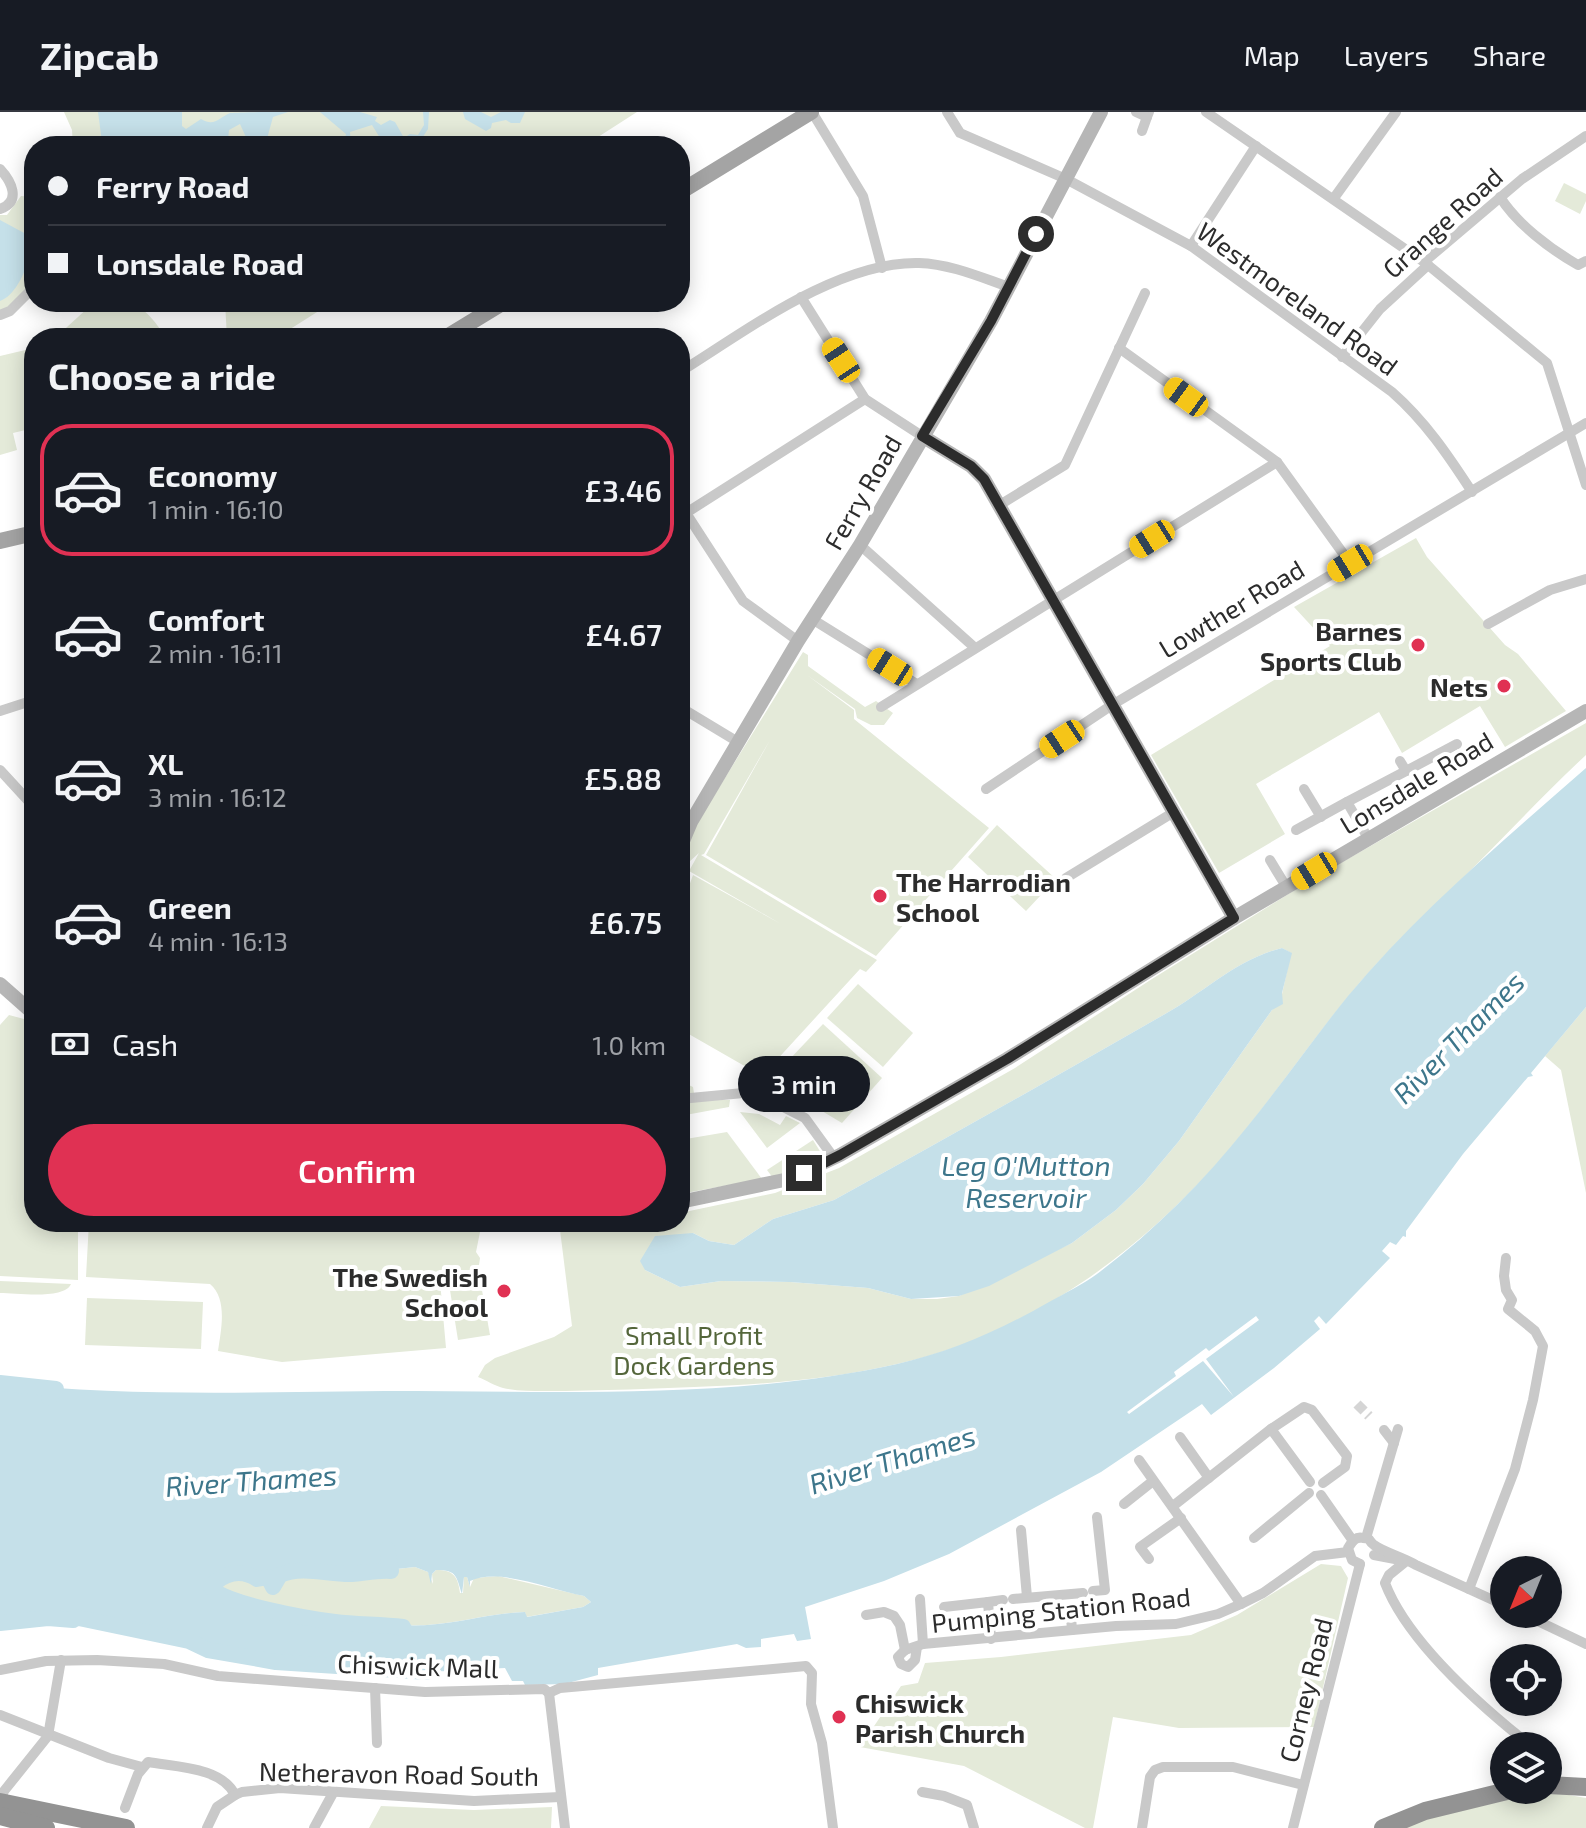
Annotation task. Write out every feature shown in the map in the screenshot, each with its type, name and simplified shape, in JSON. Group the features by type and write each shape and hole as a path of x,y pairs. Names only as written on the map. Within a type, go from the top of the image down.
{"highway":[{"path":"1562,1785 1586,1787"},
{"path":"1383,1828 1425,1811 1490,1795"},
{"path":"0,1802 126,1828"},
{"path":"0,1816 46,1828"}],"main road":[{"path":"690,186 811,112"},
{"path":"461,328 488,312"},
{"path":"2,542 24,536"}],"street":[{"path":"811,112 863,196 882,268"},
{"name":"Westmoreland Road","path":"947,112 960,133 1066,179 1191,246 1415,412 1472,492"},
{"name":"Ferry Road","path":"690,824 798,641 860,545 1009,287 1101,112"},
{"path":"1136,112 1148,114 1142,131"},
{"path":"1206,112 1426,263 1547,363 1586,485"},
{"path":"1334,198 1396,112"},
{"name":"Grange Road","path":"1342,357 1380,309 1426,263 1500,197 1586,136"},
{"path":"1191,246 1256,146"},
{"path":"0,169 13,189 13,196 7,206 0,209"},
{"path":"1500,197 1511,214 1558,252 1578,265 1586,261"},
{"path":"690,366 801,297 838,280 882,268 919,263 969,272 1009,287"},
{"path":"998,506 1065,465 1145,293"},
{"path":"0,315 10,311 24,297"},
{"path":"801,297 865,399 976,470 1234,918"},
{"path":"1119,348 1277,462 1350,563"},
{"path":"690,505 865,399"},
{"name":"Lowther Road","path":"986,789 1112,705 1586,423"},
{"path":"881,707 915,683 1277,462"},
{"path":"690,520 743,601 798,641"},
{"path":"860,545 974,647"},
{"path":"1488,624 1550,590 1586,579"},
{"path":"812,619 915,683"},
{"path":"0,711 24,703"},
{"name":"Lonsdale Road","path":"690,1200 789,1179 834,1158 1007,1059 1234,918 1586,711"},
{"path":"690,713 738,742"},
{"path":"1296,830 1403,766 1418,767 1457,744"},
{"path":"0,770 24,795"},
{"path":"1304,789 1321,817"},
{"path":"1347,802 1368,838"},
{"path":"1066,878 1174,812"},
{"path":"1270,860 1287,888"},
{"path":"0,984 24,1005"},
{"path":"690,1098 754,1092 805,1118 834,1158"},
{"path":"1469,1589 1515,1469 1543,1346 1535,1331 1508,1309 1512,1300 1506,1290 1504,1276 1506,1258"},
{"path":"1173,1506 1304,1407 1312,1410 1347,1456 1345,1467 1323,1483"},
{"path":"1271,1429 1315,1497 1324,1491 1323,1483"},
{"path":"1353,1541 1348,1552 1352,1560 1360,1564 1368,1562 1398,1429"},
{"path":"1384,1430 1394,1443"},
{"path":"1180,1437 1209,1478"},
{"path":"1139,1460 1241,1604"},
{"path":"1254,1538 1318,1480 1323,1483"},
{"path":"1124,1504 1153,1481"},
{"path":"1321,1495 1353,1541 1490,1599"},
{"path":"944,1607 1105,1590 1097,1517"},
{"path":"1149,1559 1140,1547 1181,1518"},
{"path":"1021,1530 1027,1597"},
{"path":"1371,1546 1408,1562"},
{"name":"Pumping Station Road","path":"905,1650 1072,1630 1176,1624 1218,1614 1241,1604 1263,1593 1315,1556 1348,1552"},
{"path":"1391,1557 1392,1572"},
{"path":"1408,1562 1392,1572 1385,1583 1405,1620 1485,1709 1514,1732"},
{"name":"Corney Road","path":"1293,1828 1360,1564"},
{"path":"1068,1595 1072,1630"},
{"path":"866,1615 884,1612 894,1616 900,1625 905,1650 898,1657 901,1664 908,1667 915,1660 920,1646 920,1599"},
{"path":"988,1602 991,1639"},
{"path":"1552,1628 1586,1644"},
{"path":"0,1802 4,1791 48,1736 61,1660"},
{"name":"Chiswick Mall","path":"2,1670 61,1660 164,1664 218,1676 425,1692 544,1689 549,1693 560,1688 801,1666 809,1668 811,1704 822,1743 833,1828"},
{"path":"375,1688 377,1743"},
{"path":"549,1693 565,1828"},
{"path":"0,1715 48,1736 142,1767"},
{"path":"125,1808 142,1767 148,1762 209,1773 230,1785 235,1795"},
{"path":"1142,1828 1150,1777 1155,1770 1163,1767 1233,1767 1303,1785"},
{"name":"Netheravon Road South","path":"207,1828 217,1807 235,1795 280,1788 474,1801 560,1797"},
{"path":"922,1792 967,1805 974,1828"},
{"path":"314,1828 333,1793"}],"green space":[{"path":"64,112 637,112 600,136 72,136"},
{"path":"1564,183 1586,194 1580,214 1555,201"},
{"path":"24,196 24,293 8,309 0,311 0,215 7,215"},
{"path":"83,312 145,312 159,328 66,328"},
{"path":"226,312 317,312 292,328 226,328"},
{"path":"24,350 24,430 13,433 17,450 0,455 0,356"},
{"path":"1416,538 1427,557 1505,645 1518,654 1566,711 1505,747 1480,706 1402,753 1379,712 1256,784 1285,834 1219,873 1151,755 1330,646 1294,607"},
{"path":"803,652 808,655 808,666 865,707 876,701 893,713 884,725 871,725 857,718 855,709 807,675 854,710 854,719 989,828 876,956 706,855 770,740 701,855 877,960 866,972 860,969 762,1076 690,1035 690,883 693,875 781,924 690,872 699,853 690,861 690,834"},
{"name":"Small Profit Dock Gardens","path":"1586,723 1586,755 1376,965 1212,1169 1179,1203 1108,1264 1029,1315 942,1352 847,1374 796,1380 745,1385 534,1391 500,1387 478,1377 485,1365 495,1358 554,1337 572,1326 560,1232 690,1232 690,1211 775,1193 839,1168 1015,1068 1311,880","holes":["1282,948 1291,953 1282,994 1179,1141 1143,1184 1116,1210 1072,1243 959,1296 911,1299 868,1288 790,1282 721,1281 680,1287 645,1270 693,1233 709,1241 734,1245 773,1219 834,1200 1165,1014 1250,960"]},
{"path":"997,825 1056,879 1026,911 968,857"},
{"path":"858,984 913,1033 883,1067 827,1018"},
{"path":"1586,1007 1586,1193 1561,1070 1545,1056"},
{"path":"9,1015 24,1019 24,1232 78,1232 78,1280 0,1276 0,1025"},
{"path":"823,1024 882,1078 842,1123 770,1080"},
{"path":"690,1086 695,1100 730,1100 729,1107 690,1114"},
{"path":"740,1112 759,1114 780,1125 786,1116 800,1123 767,1148"},
{"path":"727,1132 762,1179 690,1192 690,1138"},
{"path":"813,1140 822,1159 773,1178 767,1170"},
{"path":"88,1232 480,1232 476,1252 480,1258 479,1265 472,1270 439,1270 446,1348 282,1362 218,1351 221,1306 216,1290 210,1284 86,1277"},
{"path":"480,1279 490,1335 458,1340 449,1284"},
{"path":"0,1281 71,1284 67,1289 50,1294 0,1293"},
{"path":"87,1298 203,1302 201,1349 85,1345"},
{"path":"1321,1564 1341,1566 1348,1578 1314,1727 1179,1728 1113,1717 1093,1828 1085,1828 964,1766 860,1747 901,1686 918,1683 925,1663 1191,1635 1237,1615"},
{"path":"415,1567 428,1572 433,1584 432,1574 436,1570 451,1573 460,1593 463,1593 464,1577 467,1577 470,1587 474,1578 498,1576 584,1596 591,1602 583,1607 526,1617 525,1612 439,1624 408,1625 348,1622 278,1612 224,1597 211,1587 227,1575 239,1573 257,1579 271,1579 271,1587 280,1575 292,1571 351,1574"},
{"path":"1562,1794 1586,1798 1586,1828 1398,1828 1490,1798 1490,1804 1562,1804"},
{"path":"381,1806 474,1810 552,1807 551,1828 369,1828"}],"water":[{"path":"98,112 182,112 182,126 186,129 201,119 213,122 230,113 288,112 273,117 268,136 245,136 240,124 229,130 228,136 101,136"},
{"path":"320,112 360,112 377,117 375,121 381,125 390,120 395,122 403,136 379,136 372,125 350,132 350,136"},
{"path":"423,112 429,112 428,129 423,136 407,136 418,135 424,125"},
{"path":"463,112 481,112 491,117 501,112 525,112 520,123 506,120 492,123 486,131 465,119"},
{"path":"0,220 24,233 24,270 15,289 0,301"},
{"name":"River Thames","path":"1586,768 1586,1007 1531,1073 1533,1076 1528,1077 1463,1154 1406,1231 1406,1237 1403,1236 1396,1245 1390,1242 1382,1251 1390,1258 1326,1324 1319,1316 1314,1321 1320,1329 1211,1415 1202,1404 1101,1472 949,1554 884,1581 805,1607 811,1639 797,1641 794,1634 761,1639 761,1647 746,1648 737,1644 598,1668 598,1675 564,1684 525,1685 523,1681 512,1681 505,1668 428,1672 276,1662 208,1650 189,1641 75,1617 73,1620 48,1618 0,1623 0,1383 192,1393 577,1392 708,1388 836,1375 897,1364 976,1339 1013,1321 1097,1274 1157,1224 1230,1147 1335,1012 1403,935","holes":["415,1567 428,1572 431,1584 432,1574 436,1570 452,1573 462,1594 464,1577 467,1577 470,1587 470,1581 496,1577 526,1581 584,1596 591,1602 583,1607 527,1617 525,1612 427,1625 381,1624 278,1613 225,1597 212,1587 227,1575 239,1573 257,1579 268,1578 273,1587 280,1575 292,1571 351,1574"]},
{"name":"Leg O'Mutton Reservoir","path":"1282,948 1292,953 1282,993 1283,1004 1272,1010 1179,1141 1143,1184 1116,1210 1072,1243 989,1286 959,1296 911,1299 868,1288 790,1282 721,1281 680,1287 645,1270 640,1261 655,1236 693,1233 709,1241 734,1245 773,1219 834,1200 1165,1014 1250,960"}],"pier":[{"path":"1256,1316 1259,1320 1206,1359 1234,1397 1203,1361 1129,1414 1127,1412 1176,1376 1174,1372 1206,1348 1209,1351"}],"waterway":[{"path":"0,1383 56,1389 49,1398"},
{"path":"387,1549 391,1571 352,1574 289,1572 280,1575 273,1587 268,1577 257,1579 239,1573 227,1575 211,1587 249,1605 288,1614 343,1623 403,1627 410,1640"},
{"path":"0,1623 48,1618 73,1620 74,1617 189,1641 208,1650 276,1662 428,1672 425,1667"}],"tunnel":[{"path":"1357,1404 1369,1416"}],"place":[{"name":"Barnes Sports Club","path":"1418,645"},
{"name":"Nets","path":"1504,686"},
{"name":"The Harrodian School","path":"880,896"},
{"name":"The Swedish School","path":"504,1291"},
{"name":"Chiswick Parish Church","path":"839,1717"}],"route":[{"path":"804,1173 1007,1059 1234,918 984,479 971,466 922,436 991,321 1036,234"}]}
